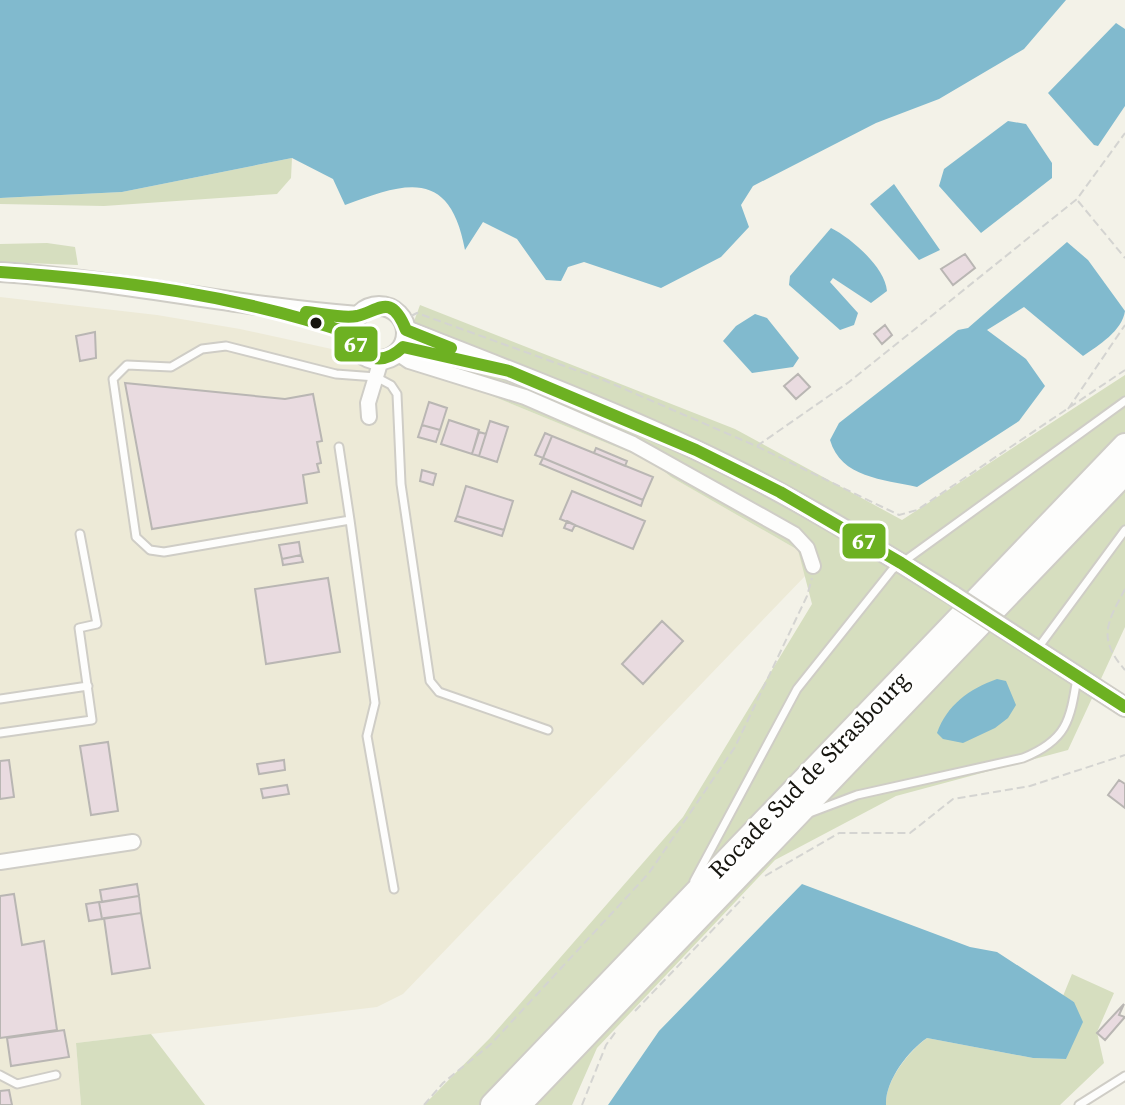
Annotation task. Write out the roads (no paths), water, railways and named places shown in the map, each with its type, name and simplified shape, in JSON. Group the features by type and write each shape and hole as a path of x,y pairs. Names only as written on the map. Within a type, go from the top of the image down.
{"highway":[{"name":"Rocade Sud de Strasbourg","path":"493,1105 1125,446"},
{"name":"Rocade Sud de Strasbourg","path":"518,1105 1125,472"}],"main road":[{"path":"0,272 134,285 292,311 355,325"},
{"path":"355,325 373,306 382,306 398,314 394,348"},
{"path":"355,325 364,356 394,348 509,371 696,450 780,492 901,563 1125,707"}],"street":[{"path":"369,417 368,403 394,348 409,361 525,397 662,459 794,534 807,548 813,566"},
{"path":"0,862 133,842"}],"lane":[{"path":"350,520 164,552 150,550 136,537 113,379 127,365 171,367 202,349 226,346 336,374 394,348 391,385 397,394 401,484 430,681 439,692 548,730"},
{"path":"678,912 797,689 901,563 1125,401"},
{"path":"339,447 375,703 367,736 394,889"},
{"path":"1037,650 1125,530"},
{"path":"0,733 92,720 79,628 97,624 80,534"},
{"path":"771,841 802,817 857,795 1023,758 1041,751 1055,742 1066,728 1077,676"},
{"path":"0,699 88,686"},
{"path":"0,1075 17,1084 56,1075"},
{"path":"1079,1105 1125,1076"}],"water":[{"path":"0,0 1066,0 1024,49 939,99 876,123 753,186 741,205 749,227 721,257 661,288 584,262 568,267 561,281 546,280 517,239 483,222 465,250 458,224 448,205 437,194 422,188 406,188 345,205 333,179 292,158 122,192 0,198"},
{"path":"1116,23 1125,29 1125,106 1098,146 1048,93"},
{"path":"1008,121 1026,124 1052,163 1052,178 981,233 939,186 944,169"},
{"path":"894,184 940,250 919,260 870,204"},
{"path":"831,228 857,246 874,263 887,291 871,303 833,278 830,282 858,313 854,325 840,330 789,285 790,276"},
{"path":"1067,242 1088,260 1125,311 1109,337 1083,356 1024,307 987,330 1026,359 1045,386 1019,421 917,487 865,475 843,462 830,440 839,423 958,330 968,328"},
{"path":"755,314 767,318 799,358 793,367 752,373 723,341 736,326"},
{"path":"997,679 1006,681 1016,705 1008,718 995,728 963,743 943,739 937,733 960,699"},
{"path":"802,884 970,947 997,952 1074,1002 1083,1022 1066,1059 1033,1058 927,1038 899,1067 889,1086 886,1105 608,1105 659,1031"}]}
